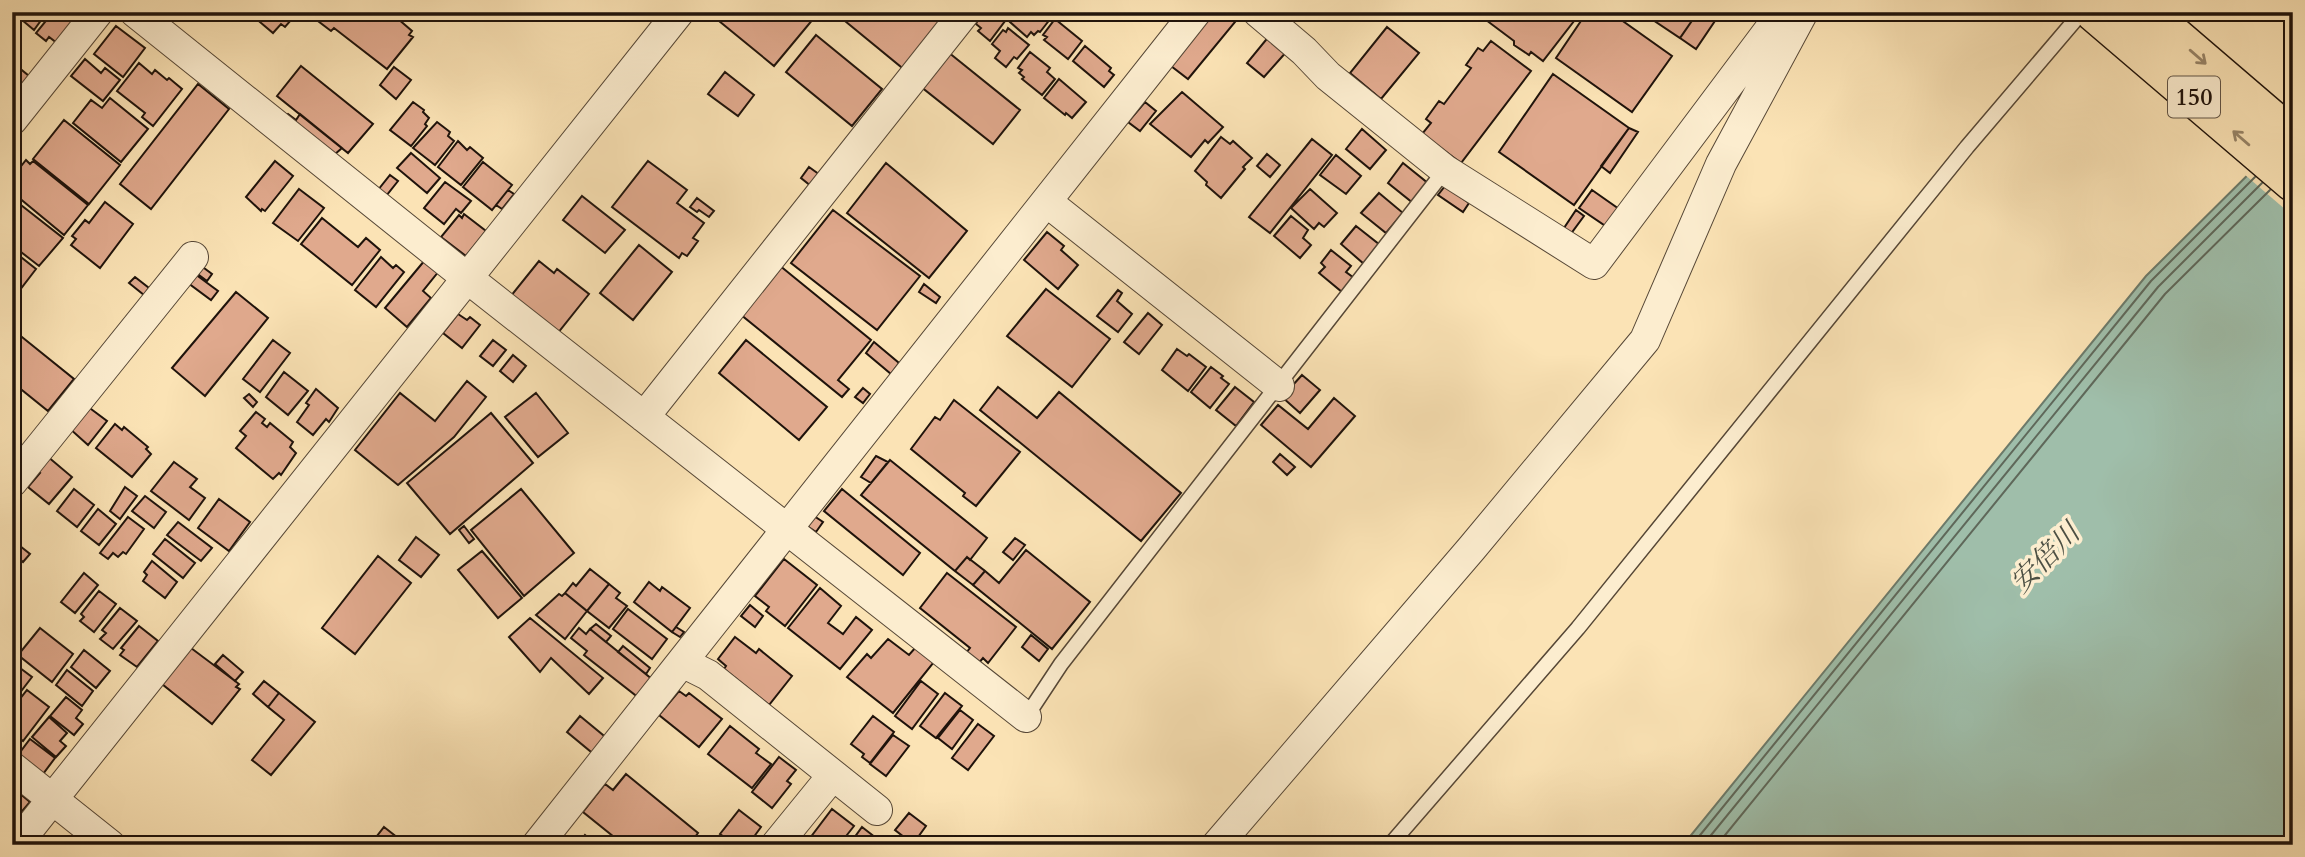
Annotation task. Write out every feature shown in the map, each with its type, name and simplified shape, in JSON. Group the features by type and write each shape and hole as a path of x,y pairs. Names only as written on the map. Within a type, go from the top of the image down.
{"highway":[{"name":"150","path":"2094,12 2293,182"},
{"name":"150","path":"2146,12 2293,138"}],"street":[{"path":"12,120 97,12"},
{"path":"135,12 466,277 1026,717"},
{"path":"16,845 678,12"},
{"path":"644,417 965,12"},
{"path":"1258,12 1304,51 1328,76 1445,170 1594,264 1779,17 1787,12"},
{"path":"1217,845 1464,558 1645,340 1721,164 1803,12"},
{"path":"537,845 1047,202 1192,14"},
{"path":"1047,202 1279,386"},
{"path":"12,482 193,257"},
{"path":"682,662 708,675 877,810"},
{"path":"12,767 110,845"},
{"path":"776,845 833,775"}],"lane":[{"path":"1390,845 1578,628 1950,168 2082,12"},
{"path":"1026,717 1069,654 1216,462 1279,386 1445,170"}],"water":[{"name":"安倍川","path":"2293,130 2293,845 1683,845 2146,276"}],"pier":[{"path":"2293,127 2293,216 2244,174"}],"building":[{"path":"19,12 47,12 34,30 16,15"},
{"path":"53,12 64,12 75,21 57,43 49,37 46,41 36,33"},
{"path":"248,12 298,12 285,27 281,24 273,33"},
{"path":"325,12 390,12 412,31 409,35 413,37 387,69 334,28 331,31 318,21"},
{"path":"708,12 819,12 774,66"},
{"path":"834,12 954,12 906,71"},
{"path":"981,12 1011,13 990,41 978,31 981,28 976,24"},
{"path":"1017,12 1044,12 1051,18 1040,32 1034,35 1031,32 1027,37 1010,22"},
{"path":"1212,12 1235,12 1240,16 1188,79 1171,66 1183,46"},
{"path":"1465,12 1581,12 1543,61 1514,45 1514,41 1478,14 1473,19"},
{"path":"1587,12 1610,12 1672,56 1632,112 1556,58"},
{"path":"1641,12 1698,12 1680,38"},
{"path":"1698,12 1721,12 1696,49 1680,38"},
{"path":"1055,19 1082,41 1068,59 1044,40 1047,37 1043,35"},
{"path":"116,26 145,48 123,77 94,54"},
{"path":"1387,27 1419,53 1381,99 1350,73"},
{"path":"1008,28 1029,45 1006,67 995,58 1000,51 992,44 1003,30 1006,32"},
{"path":"816,35 882,89 852,126 786,72"},
{"path":"1270,35 1288,50 1264,77 1247,63"},
{"path":"1491,41 1531,71 1461,163 1422,134 1431,123 1426,119 1439,101 1444,104 1471,68 1466,65 1478,48 1483,51"},
{"path":"1085,46 1111,68 1109,71 1114,75 1104,87 1073,61"},
{"path":"948,52 1020,110 993,144 920,86"},
{"path":"1030,52 1050,68 1047,72 1055,79 1042,95 1022,79 1024,77 1019,73 1022,70 1018,68"},
{"path":"85,59 101,73 105,68 120,80 103,101 71,76"},
{"path":"12,62 29,76 12,97"},
{"path":"139,63 152,74 155,70 167,80 169,78 182,89 153,126 142,117 145,113 117,91"},
{"path":"301,66 373,124 348,153 277,96"},
{"path":"394,67 411,80 396,99 380,85"},
{"path":"725,72 754,95 738,116 708,94"},
{"path":"1553,74 1629,128 1574,205 1499,152"},
{"path":"1059,79 1086,102 1072,118 1044,98"},
{"path":"198,84 229,109 151,209 120,184"},
{"path":"1182,92 1223,127 1208,143 1205,140 1191,157 1150,124"},
{"path":"110,98 148,129 121,162 73,123 91,100 102,108"},
{"path":"413,102 424,110 429,118 425,124 427,126 411,146 390,130"},
{"path":"1145,102 1156,111 1140,131 1128,122"},
{"path":"288,114 296,120 300,114 342,148 334,155 285,116"},
{"path":"64,120 120,165 89,204 33,159"},
{"path":"437,122 450,132 448,136 454,141 435,165 413,148"},
{"path":"1629,128 1638,132 1610,173 1601,166"},
{"path":"1362,129 1386,150 1370,169 1346,149"},
{"path":"1221,137 1230,144 1233,141 1252,158 1221,198 1195,171"},
{"path":"1312,139 1332,155 1270,233 1249,217"},
{"path":"458,141 467,150 470,147 483,158 461,185 438,167"},
{"path":"411,153 440,178 427,193 397,168"},
{"path":"1267,154 1280,165 1270,177 1257,166"},
{"path":"1336,155 1361,176 1346,194 1320,175"},
{"path":"26,160 30,164 33,161 88,205 64,235 12,192 12,185 18,178 14,175"},
{"path":"275,161 293,176 265,211 261,211 246,197"},
{"path":"648,161 687,190 677,203 704,223 693,238 698,241 687,256 682,253 679,258 612,207"},
{"path":"483,162 512,185 492,210 463,187"},
{"path":"886,163 967,231 929,278 847,213"},
{"path":"1403,163 1429,184 1413,203 1388,183"},
{"path":"809,167 820,175 811,186 801,178"},
{"path":"390,175 398,181 386,196 378,190"},
{"path":"445,182 471,201 461,213 456,209 444,224 424,208"},
{"path":"1445,186 1469,203 1463,212 1438,195"},
{"path":"299,189 324,208 298,241 273,223"},
{"path":"1310,189 1337,213 1324,227 1319,223 1314,229 1291,208"},
{"path":"508,190 514,194 502,209 496,205"},
{"path":"1592,190 1619,209 1607,227 1579,208"},
{"path":"1379,193 1403,213 1386,233 1361,213"},
{"path":"582,196 625,230 605,253 563,220"},
{"path":"12,198 63,238 39,266 12,245"},
{"path":"697,198 714,211 709,217 690,207"},
{"path":"105,202 133,224 100,268 71,245 76,239 72,236 85,220 89,223"},
{"path":"833,210 920,276 877,330 791,263"},
{"path":"1576,210 1584,216 1567,239 1560,234"},
{"path":"464,214 486,231 466,256 441,237 459,215 462,218"},
{"path":"1291,216 1308,230 1303,238 1311,245 1300,258 1274,236"},
{"path":"322,218 358,247 366,238 380,250 352,285 301,244"},
{"path":"1356,226 1380,245 1364,264 1341,244"},
{"path":"1047,232 1064,246 1061,250 1078,265 1058,289 1024,260"},
{"path":"639,245 672,272 633,320 600,293"},
{"path":"12,250 36,269 16,295 12,292"},
{"path":"1331,250 1351,266 1346,272 1354,278 1342,292 1319,273 1325,267 1321,263"},
{"path":"381,257 393,268 396,265 404,272 376,307 355,290"},
{"path":"425,260 439,271 423,291 431,298 407,327 385,308"},
{"path":"539,261 554,273 557,269 589,294 557,334 510,297"},
{"path":"200,265 212,274 207,281 195,272"},
{"path":"779,265 871,340 838,380 849,389 842,397 740,314"},
{"path":"191,271 218,291 211,300 184,280"},
{"path":"135,277 149,288 144,295 129,283"},
{"path":"924,284 940,297 936,303 919,292"},
{"path":"1046,289 1110,339 1072,387 1007,336"},
{"path":"1118,290 1122,293 1117,301 1132,314 1118,332 1097,316"},
{"path":"236,292 268,318 205,396 172,368"},
{"path":"1148,313 1162,325 1139,354 1124,342"},
{"path":"458,314 467,320 470,317 480,325 462,348 443,333"},
{"path":"12,329 74,379 48,411 12,382"},
{"path":"273,340 290,353 260,392 243,379"},
{"path":"493,340 506,350 493,366 480,356"},
{"path":"746,340 827,407 799,440 719,373"},
{"path":"874,342 899,363 891,374 866,353"},
{"path":"1177,349 1206,367 1188,391 1162,370"},
{"path":"513,355 526,366 513,382 500,371"},
{"path":"1211,367 1229,384 1210,408 1191,392"},
{"path":"284,372 308,391 288,415 266,397"},
{"path":"1302,375 1320,390 1300,413 1282,397"},
{"path":"467,381 486,397 454,437 398,485 355,450 400,393 435,421"},
{"path":"998,387 1037,418 1059,392 1181,493 1141,541 980,410"},
{"path":"1235,387 1254,402 1236,426 1216,410"},
{"path":"863,388 870,394 863,403 855,397"},
{"path":"316,389 338,408 329,422 326,419 313,435 297,422"},
{"path":"536,393 568,433 538,457 505,417"},
{"path":"249,394 257,402 253,407 244,398"},
{"path":"1334,398 1355,416 1311,467 1261,425 1278,405 1308,429"},
{"path":"954,400 1020,452 976,506 963,496 965,493 911,449 935,417 940,420"},
{"path":"87,406 107,421 88,445 69,428"},
{"path":"256,412 265,419 262,423 267,427 270,423 293,442 290,447 296,453 281,475 279,473 273,479 236,448 246,436 240,431"},
{"path":"491,413 533,463 450,534 407,483"},
{"path":"115,424 122,430 124,427 148,447 146,449 151,454 132,477 96,448"},
{"path":"1280,454 1295,467 1287,475 1273,462"},
{"path":"47,456 72,477 49,504 28,487 40,473 36,470"},
{"path":"876,456 888,462 871,483 861,477"},
{"path":"890,460 987,538 970,560 967,557 955,571 861,495"},
{"path":"174,462 197,479 190,487 205,498 189,520 151,491"},
{"path":"125,487 137,496 120,519 110,511"},
{"path":"74,489 94,505 77,527 57,511"},
{"path":"521,489 574,553 524,596 471,530"},
{"path":"842,489 920,553 903,575 824,511"},
{"path":"145,496 166,512 154,528 132,511"},
{"path":"219,499 250,522 229,551 198,528"},
{"path":"98,509 116,524 99,545 81,531"},
{"path":"811,514 823,522 816,532 804,524"},
{"path":"128,517 144,529 126,554 123,552 118,557 113,553 108,559 100,553"},
{"path":"178,522 212,548 201,561 167,535"},
{"path":"464,526 474,539 469,543 459,530"},
{"path":"416,537 439,555 421,577 399,560"},
{"path":"1015,538 1025,545 1013,560 1003,552"},
{"path":"165,539 195,563 183,578 153,554"},
{"path":"20,546 30,554 23,562 13,554"},
{"path":"1026,550 1090,602 1052,649 973,585 985,571 999,583"},
{"path":"482,551 522,598 498,618 458,570"},
{"path":"378,556 411,583 355,654 322,628"},
{"path":"967,557 985,571 973,585 955,571"},
{"path":"784,559 817,585 785,626 766,611 769,607 755,596"},
{"path":"152,561 177,582 165,598 143,581 147,575 144,572"},
{"path":"590,569 609,584 587,611 565,593 573,583 576,586"},
{"path":"84,573 98,585 75,613 61,602"},
{"path":"947,573 1016,627 988,663 983,658 978,664 966,653 970,648 920,608"},
{"path":"649,582 660,591 662,587 690,608 672,632 634,602"},
{"path":"609,584 620,593 616,598 627,606 609,628 587,611"},
{"path":"820,588 841,606 828,623 843,634 856,617 872,630 840,669 788,628"},
{"path":"99,591 116,604 94,632 80,621 84,617 81,614"},
{"path":"565,593 587,611 565,639 536,615 559,594 562,596"},
{"path":"750,605 763,616 755,627 741,616"},
{"path":"120,608 137,621 113,649 100,639 106,633 102,630"},
{"path":"628,609 667,639 652,659 613,629"},
{"path":"530,618 603,678 589,694 551,658 540,672 509,637"},
{"path":"596,624 611,636 606,642 590,629"},
{"path":"139,626 158,641 137,667 120,655 124,650 121,648"},
{"path":"676,627 684,632 680,637 672,632"},
{"path":"40,628 73,654 52,682 18,655"},
{"path":"579,628 586,634 590,629 653,680 639,698 584,655 587,651 571,638"},
{"path":"1031,635 1048,649 1039,661 1022,647"},
{"path":"735,637 756,653 759,649 792,676 769,705 724,669 726,666 718,659"},
{"path":"888,639 909,655 916,647 934,662 893,713 847,677 867,654 871,658"},
{"path":"623,646 650,668 646,674 618,652"},
{"path":"191,648 239,684 236,687 240,689 212,724 162,684"},
{"path":"84,650 110,671 96,688 71,667"},
{"path":"223,655 243,672 235,681 215,664"},
{"path":"12,662 32,677 12,703"},
{"path":"67,670 93,691 82,706 56,685"},
{"path":"264,681 279,693 268,707 253,694"},
{"path":"921,681 938,694 912,729 895,716"},
{"path":"27,690 49,707 23,741 12,732 12,709"},
{"path":"679,691 686,696 689,693 722,719 699,747 659,715"},
{"path":"279,693 315,722 271,775 252,760 284,720 268,707"},
{"path":"945,693 962,706 936,738 920,726"},
{"path":"66,697 82,710 76,718 83,724 74,735 50,716"},
{"path":"960,710 973,720 952,749 938,738"},
{"path":"580,716 609,740 596,756 567,732"},
{"path":"873,716 894,732 870,763 862,757 864,754 851,744"},
{"path":"49,717 67,733 60,741 66,746 56,757 32,737"},
{"path":"978,724 994,736 968,770 952,758"},
{"path":"730,726 759,749 756,753 771,764 752,788 708,754"},
{"path":"893,735 909,746 886,776 870,764"},
{"path":"30,739 55,758 40,778 15,759"},
{"path":"779,757 796,770 787,781 791,784 772,808 752,792"},
{"path":"626,774 698,833 689,845 624,845 583,812 605,784 613,790"},
{"path":"12,787 30,802 12,823"},
{"path":"832,809 854,826 839,845 819,845 810,838"},
{"path":"739,810 761,827 748,845 736,837 731,842 720,834"},
{"path":"909,813 926,826 913,844 895,830"},
{"path":"384,827 407,845 370,845"},
{"path":"862,827 885,845 849,845"},
{"path":"585,835 598,845 577,845"}]}
